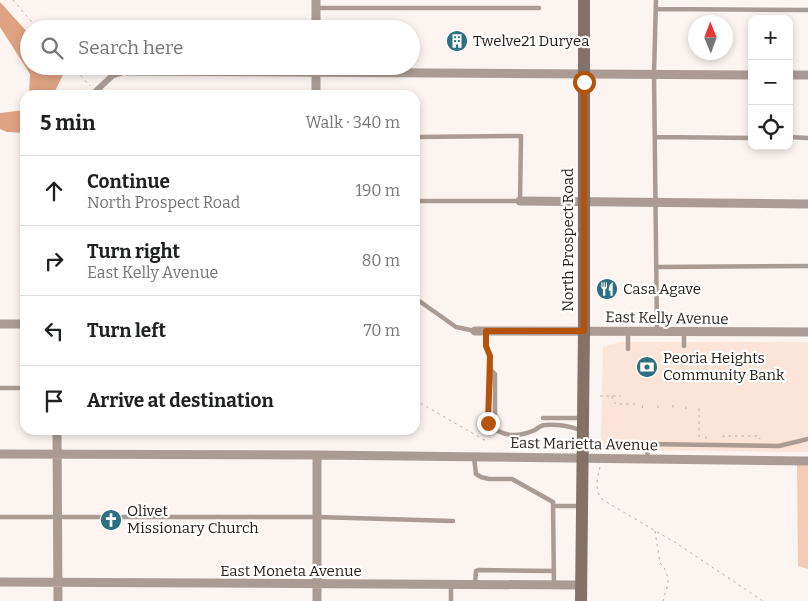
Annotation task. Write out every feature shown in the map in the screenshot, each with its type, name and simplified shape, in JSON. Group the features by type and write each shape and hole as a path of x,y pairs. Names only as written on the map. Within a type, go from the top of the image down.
{"main road":[{"name":"North Prospect Road","path":"581,601 584,432 584,0"}],"street":[{"path":"316,4 316,20"},
{"path":"420,71 584,74 748,74"},
{"path":"97,90 113,75"},
{"path":"316,75 316,90"},
{"path":"793,75 808,75"},
{"path":"520,201 808,204"},
{"path":"0,324 20,324"},
{"name":"East Kelly Avenue","path":"475,331 808,332"},
{"path":"57,435 58,601"},
{"name":"East Marietta Avenue","path":"0,454 808,460"},
{"path":"317,455 317,601"},
{"name":"East Moneta Avenue","path":"0,582 581,585"}],"lane":[{"path":"656,0 654,74 656,332"},
{"path":"316,4 539,8"},
{"path":"656,9 808,10"},
{"path":"420,136 521,136 520,201 420,201"},
{"path":"655,138 748,138"},
{"path":"793,138 808,138"},
{"path":"656,267 808,266"},
{"name":"East Kelly Avenue","path":"420,302 456,328 475,331"},
{"path":"486,331 486,346 490,356 488,423 495,431 520,435 543,425 566,425 584,432"},
{"path":"628,332 628,349"},
{"path":"684,332 684,346"},
{"path":"0,388 20,388"},
{"path":"543,418 584,418"},
{"path":"648,459 648,444 779,446 808,439"},
{"path":"474,457 476,474 480,477 512,478 553,502 554,585"},
{"path":"553,506 583,506"},
{"path":"0,517 317,517 453,521"},
{"path":"475,585 475,574 479,570 554,571"},
{"path":"451,585 451,601"}],"path":[{"path":"13,0 30,20"},
{"path":"80,75 93,90"},
{"path":"666,376 666,383"},
{"path":"600,396 621,396"},
{"path":"612,396 613,402 616,404 636,404"},
{"path":"420,403 486,441"},
{"path":"698,439 699,405"},
{"path":"706,434 706,439"},
{"path":"724,439 724,436 760,436 760,442"},
{"path":"600,467 597,488 603,500 720,571 763,601"},
{"path":"655,530 660,563 664,567 668,578 663,601"}],"shaded area":[{"path":"0,2 20,24 20,58 0,27"},
{"path":"30,75 63,75 56,90 29,90"},
{"path":"20,111 20,133 7,132 0,129 0,113"},
{"path":"620,342 808,342 808,452 605,450 601,448 603,347"},
{"path":"797,461 808,461 808,569 798,566"}],"place":[{"name":"Twelve21 Duryea","path":"457,41"},
{"name":"Casa Agave","path":"607,289"},
{"name":"Peoria Heights Community Bank","path":"647,367"},
{"name":"Olivet Missionary Church","path":"111,520"}],"route":[{"path":"488,423 490,356 486,346 486,331 584,331 584,82"}]}
